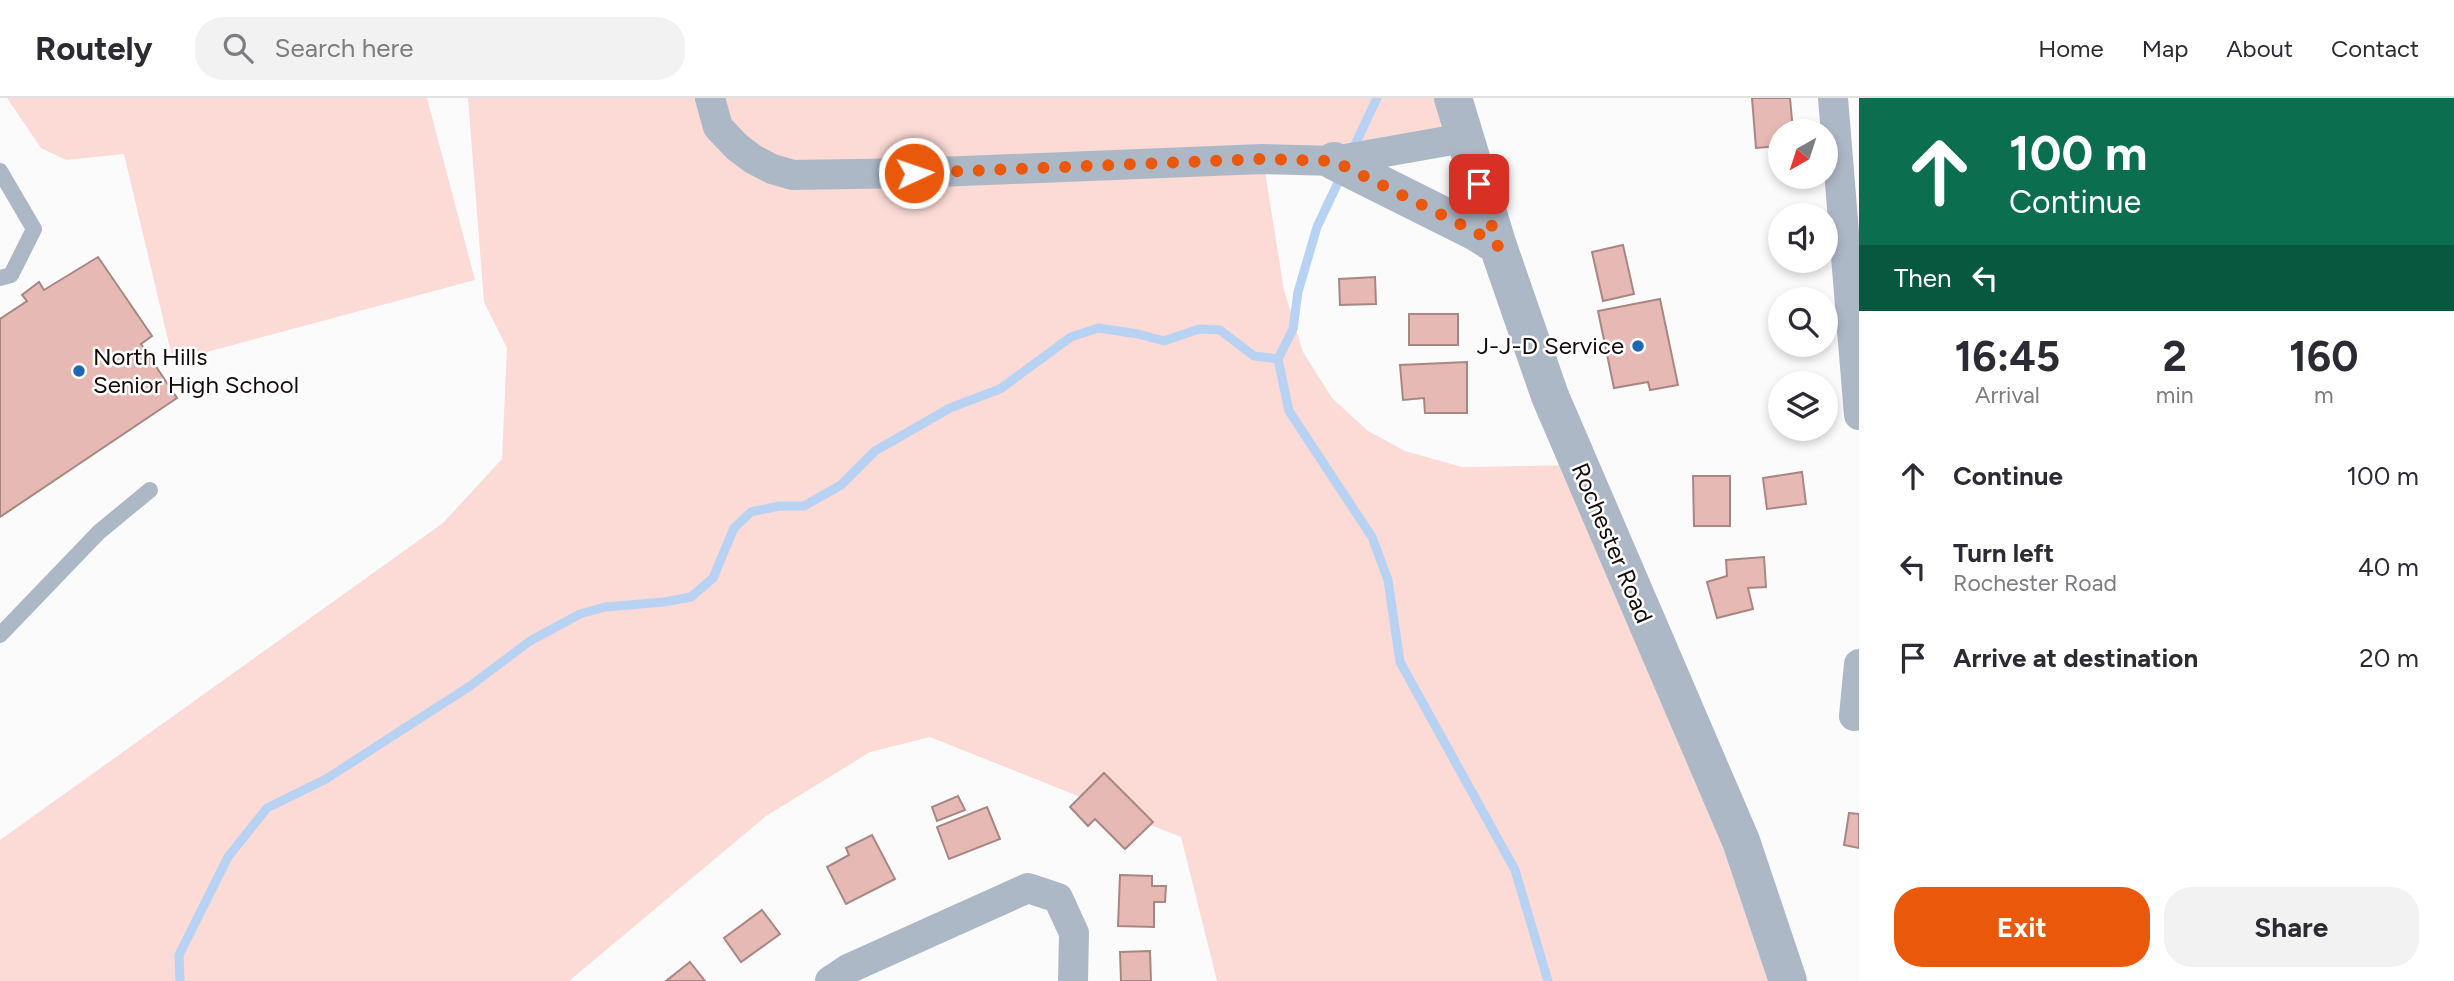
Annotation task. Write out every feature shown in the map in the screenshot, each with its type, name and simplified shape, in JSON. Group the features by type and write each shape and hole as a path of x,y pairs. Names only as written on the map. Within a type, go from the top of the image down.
{"street":[{"path":"710,98 718,127 737,147 752,159 793,175 914,173 1262,159 1334,161 1464,138"},
{"name":"Rochester Road","path":"1453,98 1498,246 1555,407 1741,841 1788,981"},
{"path":"1833,98 1859,415"},
{"path":"1334,161 1476,232 1498,246"},
{"path":"1854,716 1859,664"},
{"path":"842,977 1028,888 1058,898 1074,933 1073,981"}],"lane":[{"path":"0,278 11,275 34,229 4,177"},
{"path":"0,635 99,532 150,490"}],"shaded area":[{"path":"7,98 427,98 475,280 173,361 124,154 66,160 41,148"},
{"path":"468,98 1453,98 1464,138 1263,159 1284,290 1303,352 1332,398 1368,431 1405,451 1462,467 1579,465 1788,981 1217,981 1181,837 930,737 870,752 766,816 569,981 0,981 0,840 443,523 502,459 507,348 484,302"}],"building":[{"path":"1752,98 1790,98 1792,119 1768,119 1768,147 1756,148"},
{"path":"1623,245 1634,294 1603,301 1592,252"},
{"name":"North Hills Senior High School","path":"98,257 152,336 141,344 177,398 0,517 0,319 27,301 22,295 39,282 44,290"},
{"path":"1375,277 1376,304 1340,305 1339,279"},
{"name":"J-J-D Service","path":"1660,299 1678,385 1650,390 1648,382 1614,388 1598,311"},
{"path":"1409,314 1458,314 1458,345 1409,345"},
{"path":"1467,362 1467,413 1425,413 1424,398 1403,400 1400,365"},
{"path":"1802,472 1806,504 1767,509 1763,478"},
{"path":"1693,476 1730,476 1730,526 1694,526"},
{"path":"1764,557 1766,587 1748,588 1753,609 1717,618 1707,582 1727,576 1726,560"},
{"path":"1104,773 1153,822 1125,849 1095,819 1088,826 1070,807"},
{"path":"958,796 965,810 937,821 932,807"},
{"path":"987,807 1000,839 949,859 937,827"},
{"path":"1849,813 1859,814 1859,848 1844,845"},
{"path":"872,835 895,879 846,904 827,867 849,855 846,848"},
{"path":"1120,875 1152,876 1152,886 1166,886 1165,902 1154,902 1154,927 1118,926"},
{"path":"762,910 780,934 741,962 724,938"},
{"path":"1150,951 1151,981 1121,981 1120,952"},
{"path":"690,962 705,981 666,981"}],"waterway":[{"path":"1352,151 1377,98"},
{"path":"1342,174 1317,227 1298,292 1293,329 1278,359 1289,411 1372,537 1388,580 1400,662 1515,870 1548,981"},
{"path":"180,981 179,955 228,857 267,808 326,779 470,686 530,641 580,614 605,607 691,597 713,578 734,528 751,512 779,506 804,506 841,485 875,451 950,408 1000,389 1071,337 1098,328 1164,341 1199,329 1220,330 1254,356 1278,359"}],"place":[{"name":"J-J-D Service","path":"1638,346"},
{"name":"North Hills Senior High School","path":"79,371"}],"route":[{"path":"914,173 1262,159 1334,161 1476,232 1498,246 1479,184"}]}
